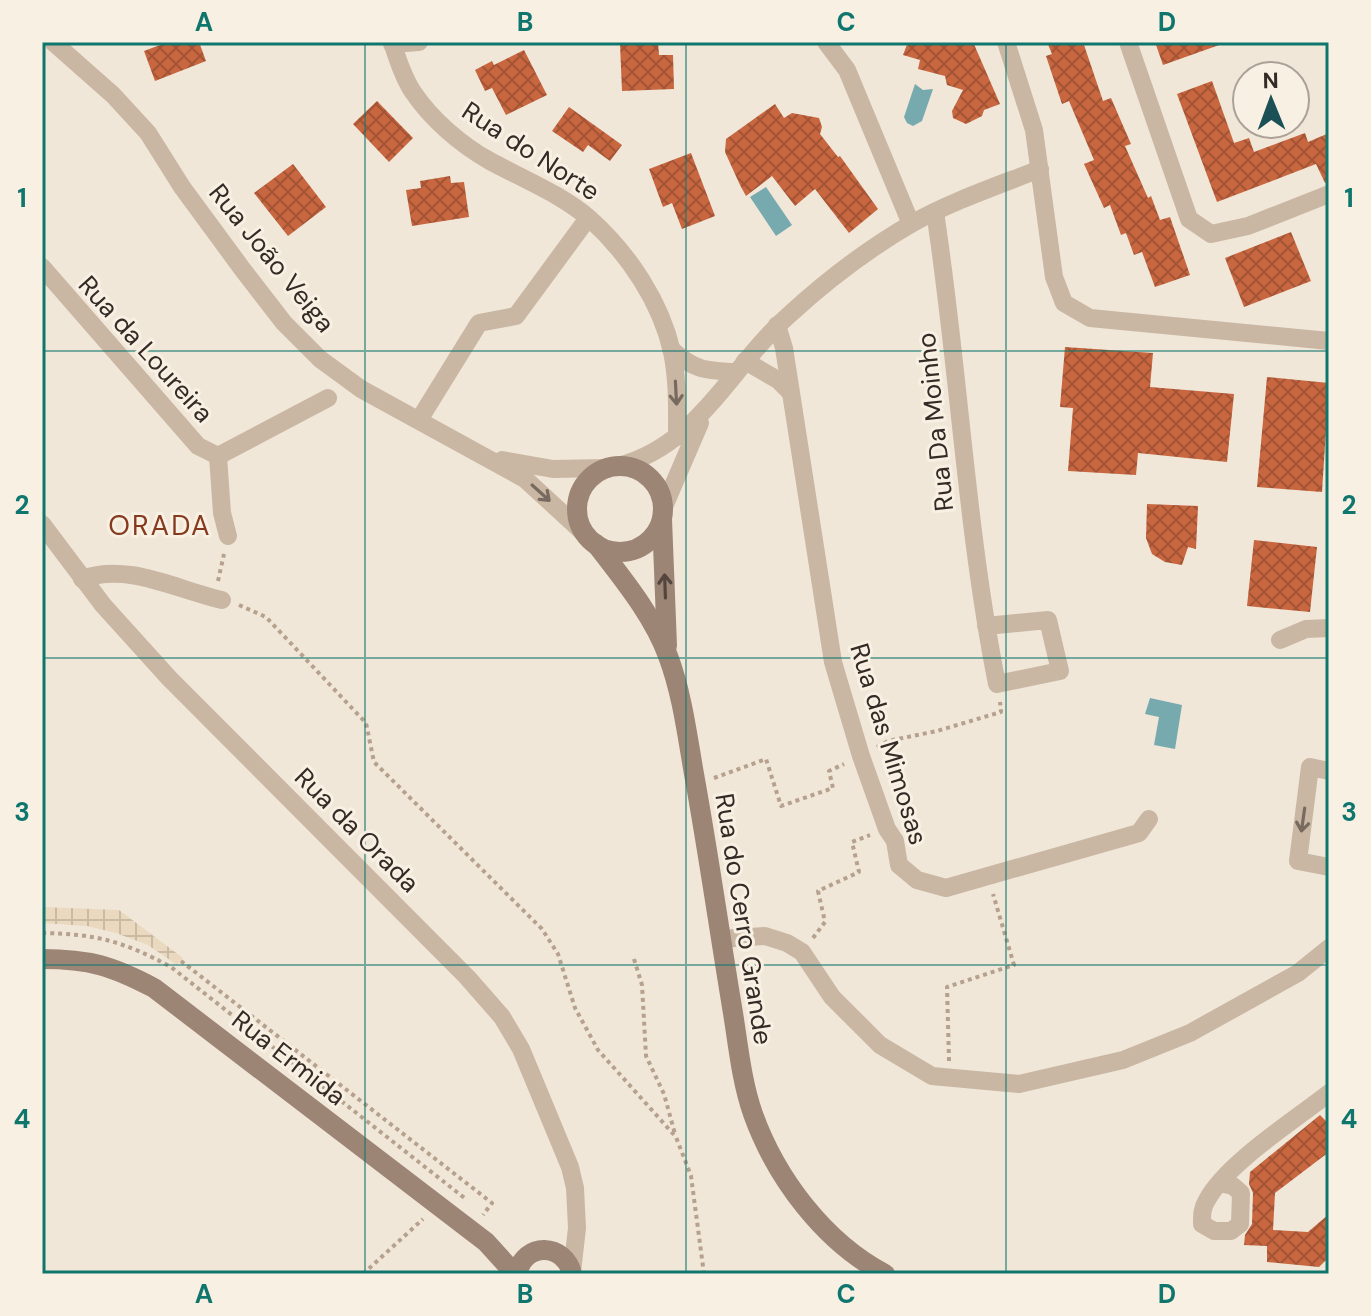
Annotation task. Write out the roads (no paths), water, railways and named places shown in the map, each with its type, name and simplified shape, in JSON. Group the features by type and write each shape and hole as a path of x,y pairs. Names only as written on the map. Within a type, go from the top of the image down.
{"street":[{"name":"Rua João Veiga","path":"53,42 113,95 148,133 182,187 284,323 320,359 361,389 491,458"},
{"path":"392,43 419,42"},
{"path":"826,42 847,70 911,224"},
{"path":"1006,42 1034,130 1054,277 1064,303 1090,318 1329,341"},
{"path":"1128,42 1189,219 1211,234 1248,226 1329,194"},
{"name":"Rua do Norte","path":"392,43 412,92 449,132 486,159 539,186 588,218 627,256 654,303 671,349 677,385 677,437"},
{"path":"591,540 580,525 577,502 587,481 612,467 639,461 658,452 677,437 709,407 777,325 852,263 935,212 1040,169"},
{"name":"Rua Da Moinho","path":"935,212 950,314 978,576 986,626 997,684 1060,671 1048,620 986,626"},
{"path":"419,420 479,323 516,316 588,218"},
{"name":"Rua da Loureira","path":"42,267 198,446 218,456"},
{"name":"Rua das Mimosas","path":"777,325 784,348 833,662 861,756 887,829 895,841 899,865 917,880 946,888 1139,833 1149,819"},
{"path":"671,349 686,363 699,369 741,367 778,380 790,392"},
{"name":"Rua da Loureira","path":"218,456 328,398"},
{"path":"491,458 525,479 591,540 608,550 636,549 657,531 691,440 709,407"},
{"name":"Rua da Loureira","path":"218,456 222,513 228,536"},
{"path":"491,458 553,469 632,467 645,473 655,483 661,495 667,654"},
{"name":"Rua da Orada","path":"42,524 82,579 169,678 467,977 502,1017 521,1049 570,1167 575,1188 577,1228 572,1273"},
{"name":"Rua do Cerro Grande","path":"591,540 648,616 667,654 679,692 752,1111 772,1158 794,1192 824,1227 871,1267 885,1274"},
{"path":"82,579 100,572 123,572 218,600"},
{"path":"1280,640 1306,629 1329,628"},
{"path":"1329,771 1310,767 1298,861 1329,867"},
{"path":"721,939 765,936 787,943 803,953 832,997 880,1045 932,1076 1019,1084 1123,1060 1190,1033 1298,973 1329,948"},
{"name":"Rua Ermida","path":"42,959 77,959 108,966 154,988 486,1242"},
{"path":"1244,1160 1240,1224 1231,1231 1214,1231 1202,1224 1202,1211 1220,1183 1244,1160 1329,1093"},
{"path":"1220,1183 1233,1186 1241,1193 1242,1204"},
{"path":"486,1242 516,1274 523,1260 562,1239 572,1224 574,1206"},
{"path":"486,1242 514,1252 553,1250 566,1259 572,1273"}],"water":[{"path":"915,84 923,90 933,89 922,121 913,126 904,117"},
{"path":"766,187 792,225 776,236 750,197"},
{"path":"1150,698 1182,705 1175,749 1154,745 1159,717 1145,714"}],"district":[{"name":"ORADA","path":"160,525"}]}
